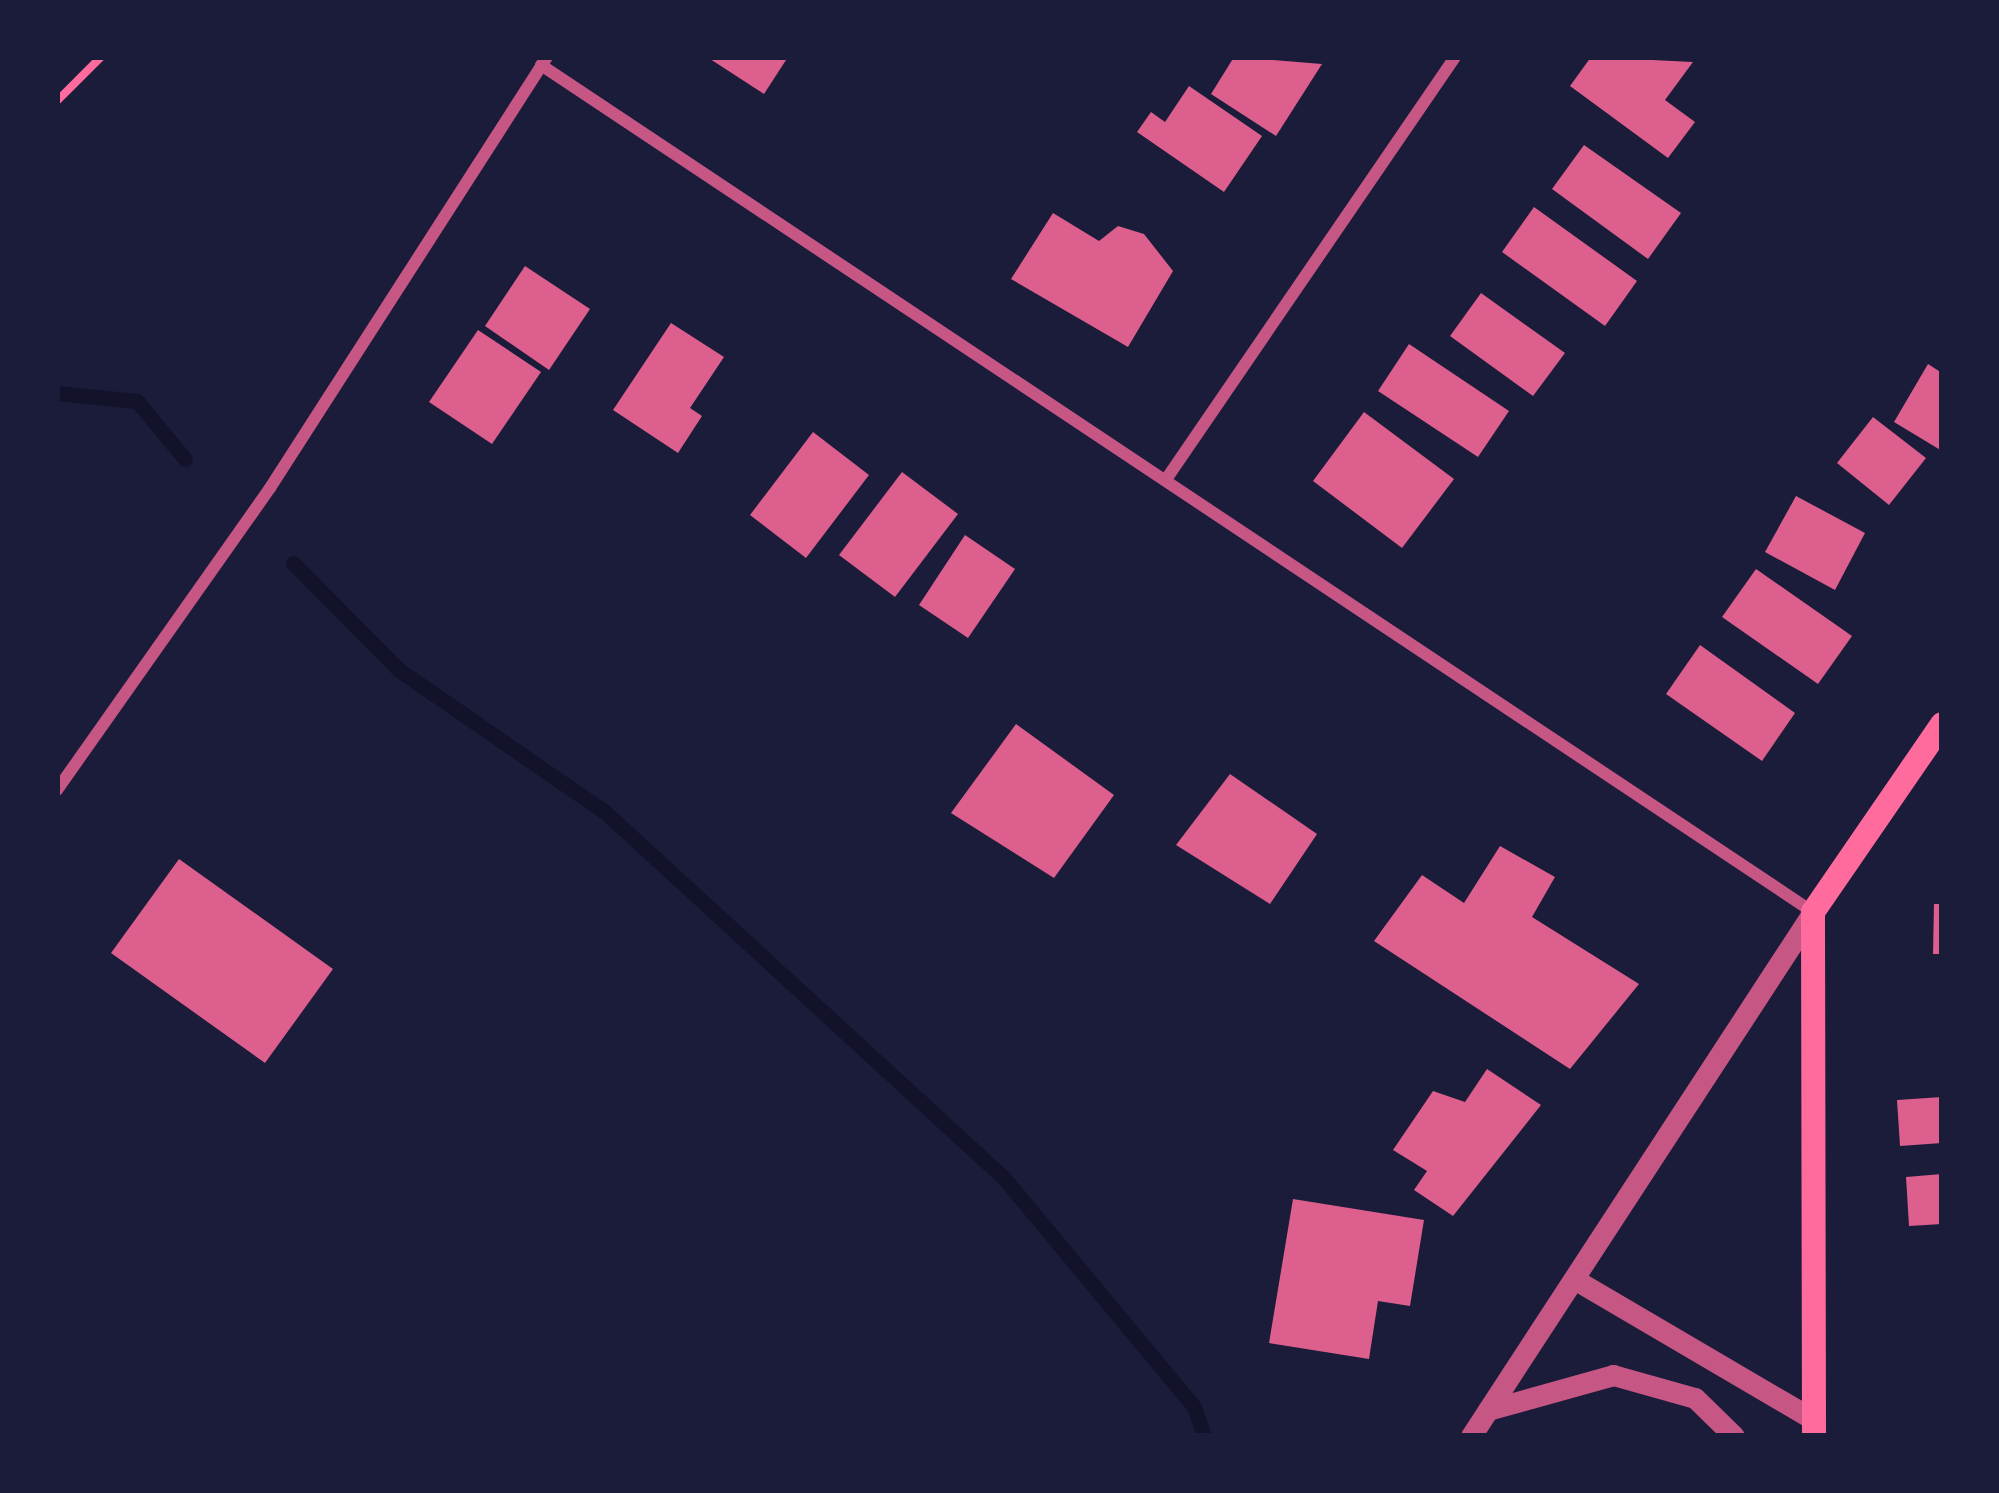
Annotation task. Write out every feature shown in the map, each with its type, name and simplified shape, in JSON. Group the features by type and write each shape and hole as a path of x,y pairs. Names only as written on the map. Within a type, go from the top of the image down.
{"main road":[{"path":"1813,1427 1813,912 1942,724"}],"street":[{"path":"1167,478 1455,57"},
{"path":"57,790 214,572 544,61 1813,912 1472,1436"},
{"path":"1574,1279 1813,1427"},
{"path":"1488,1410 1613,1376 1695,1397 1734,1436"}],"path":[{"path":"57,101 101,57"}],"building":[{"path":"707,57 788,57 764,94"},
{"path":"1234,57 1322,64 1276,136 1211,94"},
{"path":"1591,57 1693,62 1665,100 1695,122 1668,158 1570,86"},
{"path":"1189,86 1262,136 1224,192 1137,132 1151,112 1165,122"},
{"path":"1584,145 1681,213 1648,259 1552,189"},
{"path":"1534,207 1637,281 1605,326 1502,252"},
{"path":"1053,213 1099,241 1118,226 1144,234 1173,271 1128,347 1011,279"},
{"path":"525,266 590,309 549,370 485,326"},
{"path":"1481,293 1565,353 1533,396 1450,336"},
{"path":"671,323 724,357 690,408 702,416 678,453 613,410"},
{"path":"478,330 541,372 492,444 429,402"},
{"path":"1409,344 1509,411 1478,457 1378,391"},
{"path":"1928,364 1942,373 1942,451 1894,422"},
{"path":"1364,412 1454,479 1402,548 1313,481"},
{"path":"1873,417 1926,458 1889,505 1837,463"},
{"path":"813,432 869,475 806,558 750,515"},
{"path":"902,472 958,514 895,597 839,555"},
{"path":"1796,496 1865,533 1835,590 1765,552"},
{"path":"965,535 1015,569 968,638 919,605"},
{"path":"1756,569 1852,636 1818,684 1722,617"},
{"path":"1700,645 1795,713 1762,761 1666,694"},
{"path":"1016,724 1114,795 1054,878 951,813"},
{"path":"1230,774 1317,834 1270,904 1176,845"},
{"path":"1500,846 1555,877 1532,917 1639,984 1570,1069 1374,941 1422,875 1464,903"},
{"path":"179,859 333,969 265,1063 111,953"},
{"path":"1934,904 1942,904 1942,954 1933,954"},
{"path":"1487,1069 1541,1105 1453,1216 1414,1190 1427,1171 1393,1150 1433,1091 1465,1102"},
{"path":"1942,1097 1942,1143 1900,1146 1897,1100"},
{"path":"1942,1174 1942,1224 1909,1226 1906,1177"},
{"path":"1293,1199 1424,1220 1410,1306 1378,1301 1369,1359 1269,1343"}],"waterway":[{"path":"57,393 137,401 185,459"},
{"path":"293,563 399,670 605,812 1004,1178 1194,1407 1204,1436"}]}
